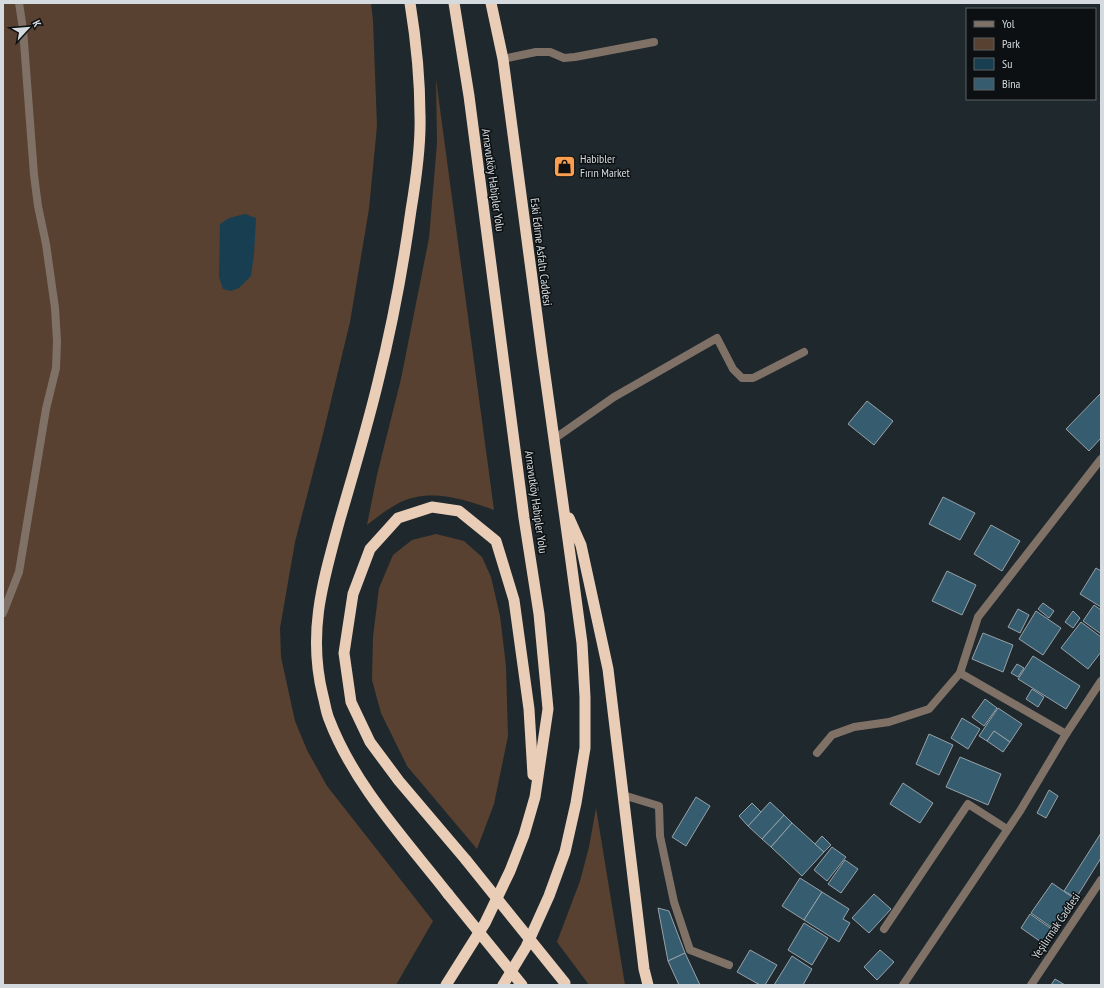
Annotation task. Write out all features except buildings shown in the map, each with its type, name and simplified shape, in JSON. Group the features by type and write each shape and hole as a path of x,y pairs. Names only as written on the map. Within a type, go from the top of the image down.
{"highway":[{"path":"410,3 418,62 420,118 416,178 407,242 378,384 324,577 317,617 316,652 320,682 328,718 344,752 368,793 522,985"},
{"name":"Arnavutköy Habipler Yolu","path":"446,985 485,923 510,870 524,835 535,798 548,709 539,614 524,518 470,104 454,3"},
{"name":"Eski Edirne Asfaltı Caddesi","path":"491,3 503,59 564,506"},
{"path":"564,506 582,545 608,669 644,969 648,985"},
{"path":"502,985 526,946 549,896 565,852 576,803 585,748 585,697 582,643 564,506"},
{"path":"535,798 529,709 514,600 496,541 459,510 432,507 398,518 370,549 353,594 344,653 351,702 370,742 399,781 466,860 566,984"}],"street":[{"path":"3,613 19,572 44,423 56,368 57,341 56,308 34,175 23,29 19,3"},
{"path":"503,59 536,52 550,52 564,58 574,57 654,42"},
{"path":"554,439 614,397 717,338 733,369 742,378 753,378 804,352"},
{"path":"817,753 832,735 854,727 890,722 928,709 960,673 978,617 1101,459"},
{"path":"960,673 1066,734"},
{"path":"903,985 1008,829 1066,734 1101,681"},
{"path":"623,795 659,806 660,836 674,902 690,950 729,965"},
{"path":"884,930 968,804 1008,829"},
{"name":"Yeşilırmak Caddesi","path":"1031,985 1101,880"}],"green space":[{"path":"3,3 371,3 377,126 369,209 350,322 295,542 280,628 281,657 295,721 307,750 327,786 433,921 396,985 3,985"},
{"path":"436,79 494,510 446,496 421,496 397,504 367,525 377,475 401,379 429,238 437,143"},
{"path":"436,534 464,541 482,557 491,577 500,616 506,666 508,736 494,804 477,849 407,766 381,713 372,680 373,637 379,588 393,555 412,540"},
{"path":"596,808 625,985 589,985 557,942 580,881 589,847"}],"water":[{"path":"245,214 256,218 251,276 239,288 231,291 223,289 219,277 220,224 229,218"}],"place":[{"name":"Habibler Fırın Market","path":"564,166"}]}
